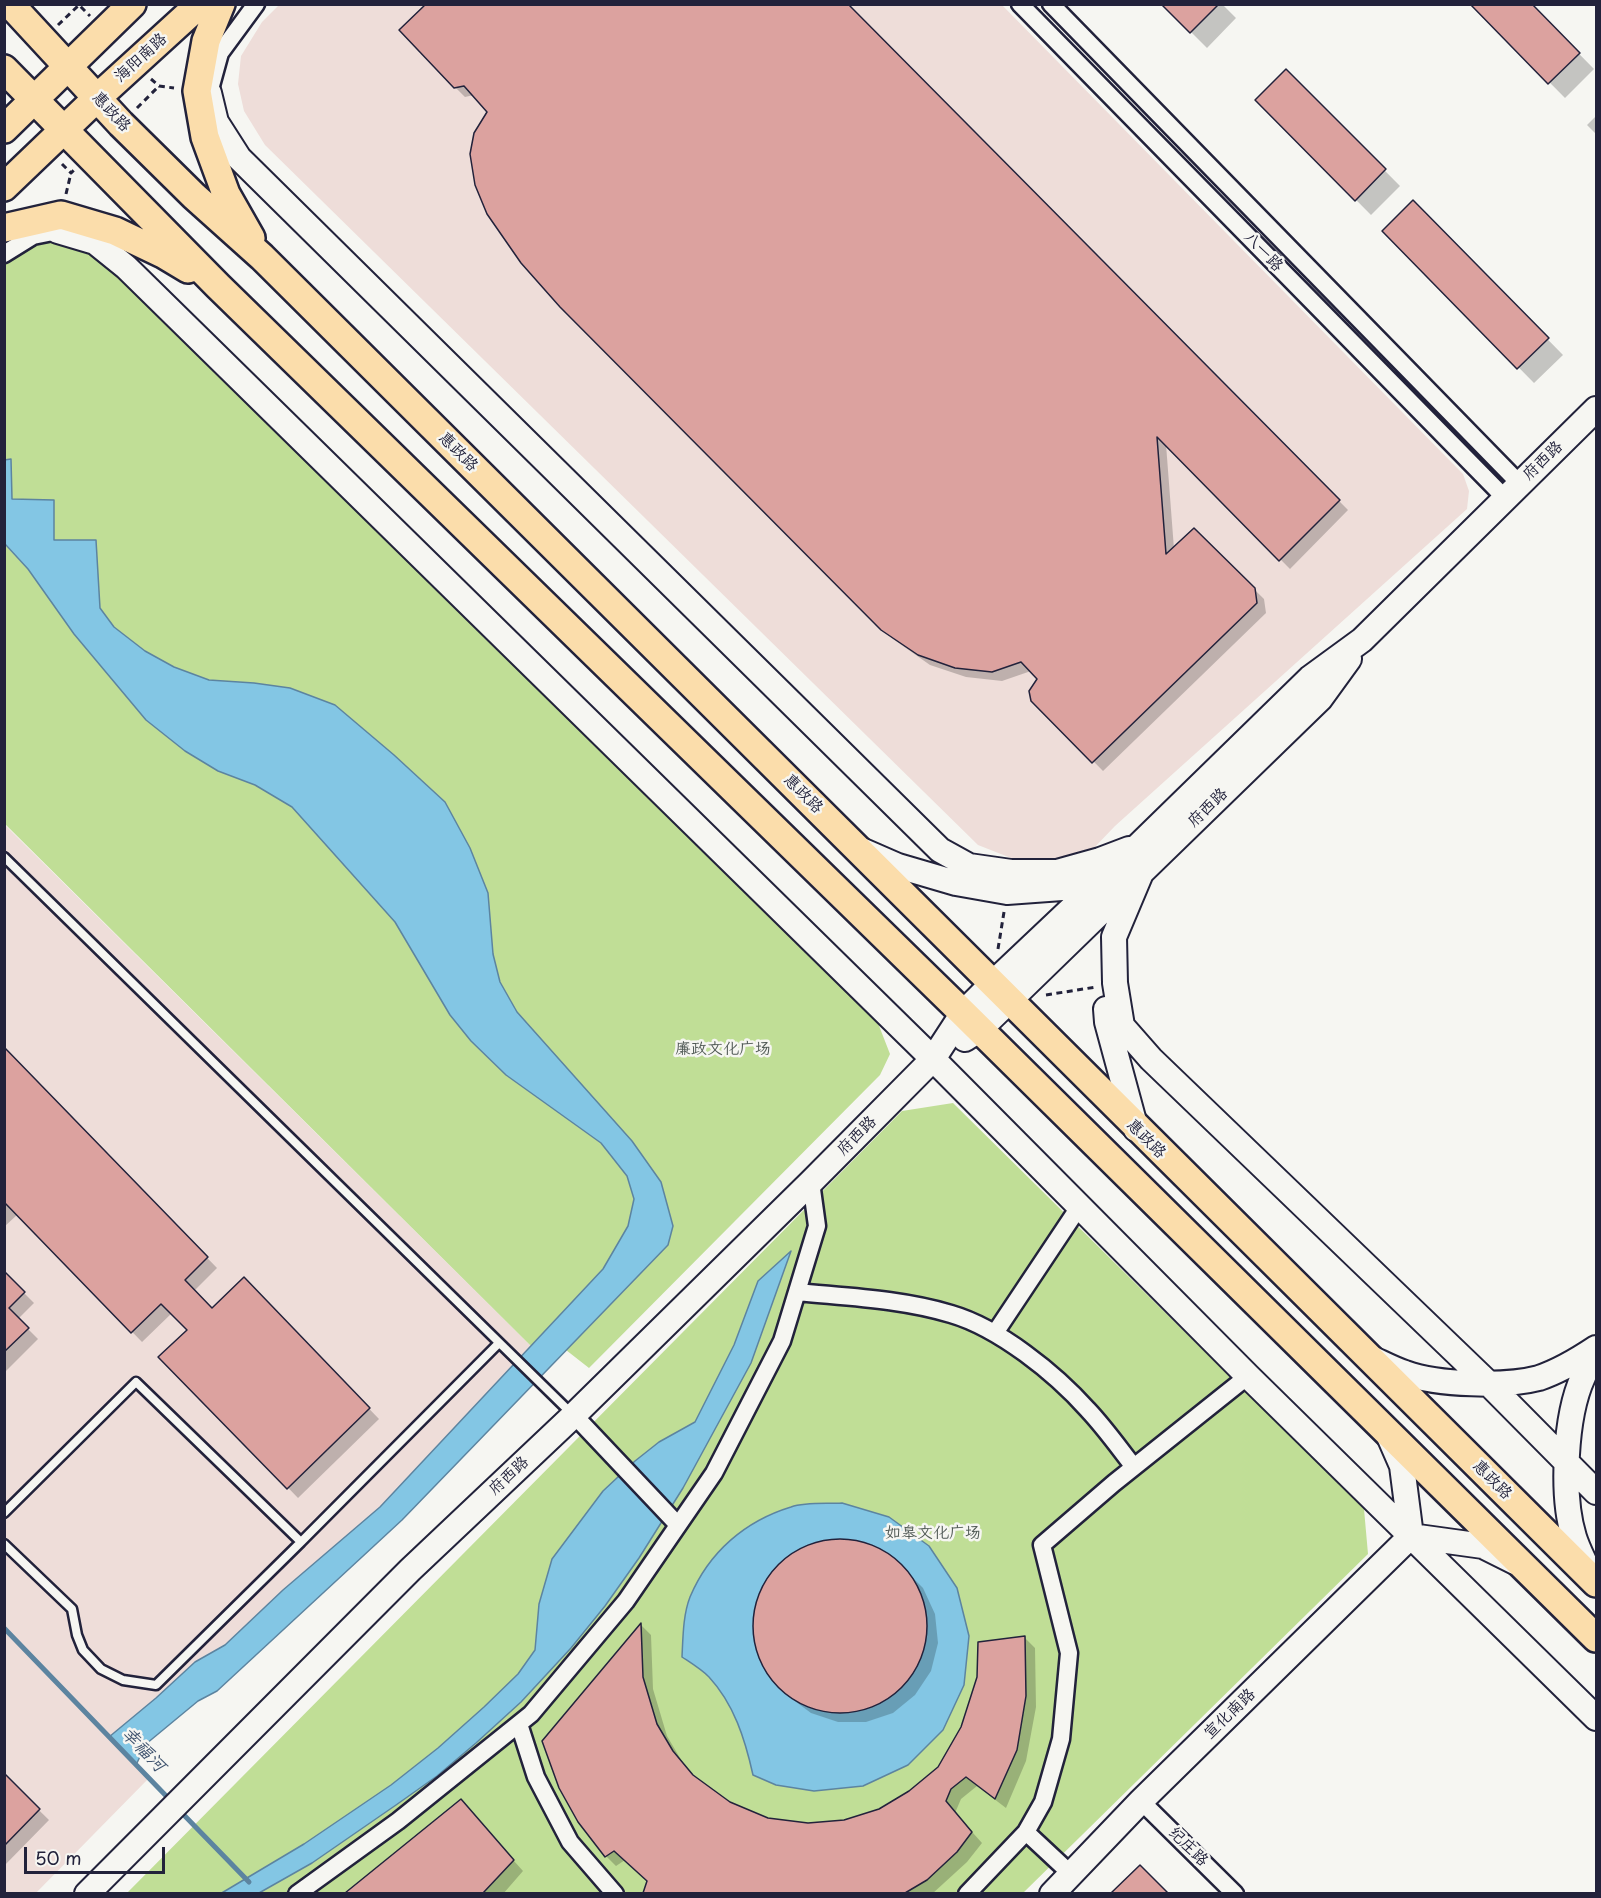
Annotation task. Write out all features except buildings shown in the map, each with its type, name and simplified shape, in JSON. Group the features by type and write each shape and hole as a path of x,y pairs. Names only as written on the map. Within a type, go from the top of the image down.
{"main road":[{"name":"惠政路","path":"10,4 194,196 262,257 856,847 1136,1129 1594,1582"},
{"path":"4,129 132,4"},
{"name":"海阳南路","path":"4,187 200,4"},
{"path":"221,4 206,41 197,91 205,137 226,194 262,257"},
{"path":"4,69 218,286 971,1021 1596,1638"},
{"path":"209,93 216,122 239,158 940,850 969,866 1011,872 1057,872 1100,860 1139,845"},
{"path":"161,227 194,196"},
{"path":"4,228 61,215 115,231 163,254 218,286"},
{"path":"58,231 95,242 126,267 933,1059 1248,1376 1596,1718"},
{"name":"府西路","path":"87,1893 410,1570 574,1415 1000,992 1111,887 1139,845 1310,678 1362,640 1596,409"},
{"name":"府西路","path":"1111,887 1141,873 1320,699 1362,640"},
{"path":"856,847 898,866 956,883 1007,892 1111,887 1104,939 1103,986 1107,1022 1136,1129"},
{"path":"1141,873 1114,937 1115,983 1122,1026 1151,1059 1489,1384 1596,1492"},
{"path":"1368,1356 1406,1373 1446,1382 1489,1384 1538,1378 1572,1364 1596,1348"},
{"path":"1594,1582 1574,1537 1566,1502 1567,1463 1573,1408 1582,1378 1596,1353"},
{"path":"1386,1430 1402,1466 1411,1536"},
{"path":"1411,1536 1483,1546 1524,1566"},
{"name":"宣化南路","path":"1052,1893 1141,1801 1411,1536"}],"street":[{"path":"209,93 220,53 256,4"},
{"name":"八一路","path":"1020,4 1513,492"},
{"name":"八一路","path":"1051,4 1513,492"},
{"path":"4,254 33,236 58,231"},
{"path":"297,1893 398,1821 531,1714 626,1600 714,1473 782,1341 817,1226 811,1182"},
{"path":"995,1333 1079,1207"},
{"path":"797,1293 886,1301 951,1314 995,1333 1036,1361 1088,1409 1134,1467"},
{"path":"967,1893 1026,1832 1043,1802 1061,1739 1069,1653 1042,1545 1134,1467 1248,1376"},
{"path":"574,1415 678,1526"},
{"path":"519,1724 536,1777 570,1842 615,1893"},
{"name":"纪庄路","path":"1141,1801 1235,1893"},
{"path":"1026,1832 1071,1874"}],"lane":[{"path":"4,857 574,1415"},
{"path":"4,1544 72,1609 77,1635 83,1650 101,1669 123,1680 156,1685 499,1343"},
{"path":"4,1513 136,1382 301,1542"}],"path":[{"path":"998,950 1007,892"},
{"path":"1044,995 1103,986"}],"shaded area":[{"path":"279,5 1002,5 1463,474 1469,491 1467,509 1115,826 1092,850 1050,862 1011,858 978,845 265,145 244,111 238,84 241,56 262,22"},
{"path":"4,824 531,1346 380,1507 283,1590 225,1645 195,1662 109,1737 149,1778 35,1894 4,1893"}],"green space":[{"name":"廉政文化广场","path":"48,236 88,247 876,1018 890,1054 880,1075 589,1368 566,1350 668,1245 673,1226 661,1182 517,1012 500,982 445,802 335,705 290,688 209,680 174,667 145,651 114,627 100,608 96,540 54,540 12,499 11,459 4,460 4,263 19,248"},
{"path":"4,544 28,569 74,634 146,720 185,751 218,771 255,785 292,807 395,922 450,1015 471,1041 506,1075 601,1143 627,1176 634,1199 628,1226 616,1248 603,1269 531,1346 5,824"},
{"name":"如皋文化广场","path":"953,1103 1364,1509 1368,1554 1023,1893 126,1894 902,1111"}],"water":[{"path":"11,459 12,499 54,500 54,540 96,540 100,608 114,627 145,651 174,667 209,680 290,688 335,705 445,802 470,848 488,893 493,954 500,982 517,1012 632,1141 661,1182 673,1226 668,1245 402,1520 217,1691 198,1701 146,1744 136,1765 109,1737 195,1662 225,1645 283,1590 380,1507 603,1269 628,1226 634,1199 627,1176 601,1143 506,1075 471,1041 450,1015 395,922 292,807 255,785 218,771 185,751 146,720 74,634 28,569 5,544 4,460"},
{"path":"791,1251 751,1363 683,1488 639,1558 605,1606 571,1648 521,1702 476,1743 437,1776 396,1805 312,1863 259,1893 220,1894 304,1844 391,1785 438,1748 518,1674 535,1650 539,1604 552,1559 603,1491 659,1442 695,1422 734,1345 758,1281"},
{"path":"842,1503 889,1517 929,1546 957,1588 969,1636 964,1685 943,1730 908,1765 863,1786 814,1791 776,1785 753,1775 742,1735 732,1710 709,1677 682,1657 686,1611 690,1597 707,1566 730,1540 744,1530 774,1513 797,1505"}],"waterway":[{"name":"幸福河","path":"4,1628 172,1802"},
{"name":"幸福河","path":"180,1811 249,1882"}]}
